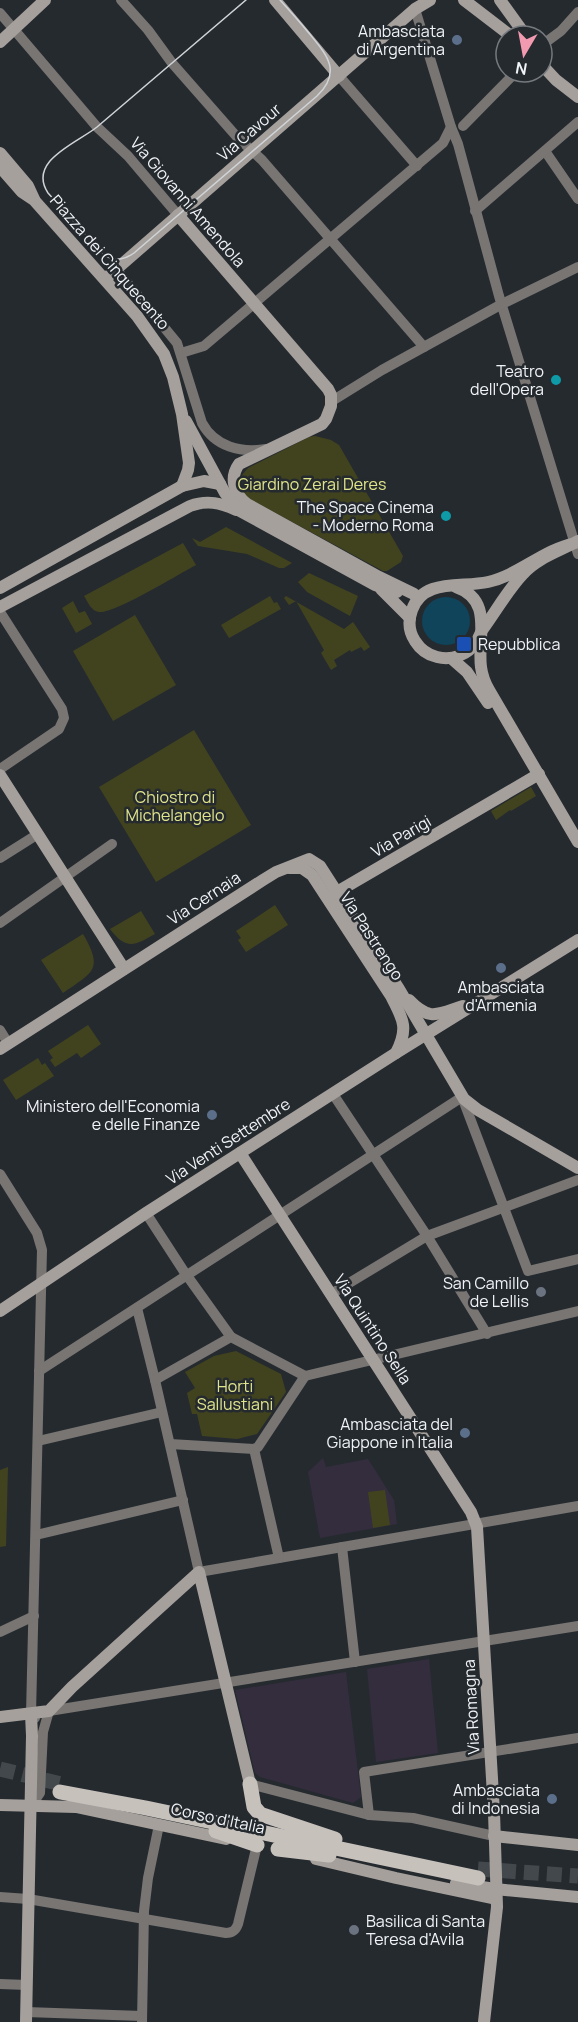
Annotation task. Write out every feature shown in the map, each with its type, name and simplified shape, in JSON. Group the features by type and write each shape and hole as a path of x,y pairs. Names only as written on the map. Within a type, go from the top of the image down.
{"main road":[{"path":"250,1784 254,1807 260,1814 335,1839"},
{"path":"61,1788 160,1812 257,1845"},
{"name":"Corso d'Italia","path":"160,1812 335,1839 478,1873 419,1866 160,1812"},
{"path":"278,1849 419,1866"}],"street":[{"path":"0,42 45,0"},
{"path":"121,0 146,27 172,63 331,239 424,347"},
{"path":"275,0 417,166"},
{"name":"Via Cavour","path":"105,279 339,76 415,3 430,0"},
{"path":"464,0 495,24"},
{"path":"500,0 517,24"},
{"path":"375,585 394,591 418,594 436,587 492,581 530,568 577,546 502,304 460,148 451,127 415,3"},
{"path":"554,36 578,12"},
{"name":"Via Giovanni Amendola","path":"0,13 104,135 128,156 328,389 332,400"},
{"path":"554,68 575,94"},
{"path":"554,78 575,94"},
{"path":"463,126 504,84"},
{"path":"476,211 578,122"},
{"path":"181,353 201,348 255,304 443,143 451,127"},
{"path":"544,152 578,199"},
{"path":"0,153 25,189"},
{"path":"0,167 25,189"},
{"name":"Piazza dei Cinquecento","path":"25,189 146,326 162,349 169,364 182,414 189,466 182,486"},
{"path":"418,594 380,577 246,504 234,488 236,468 242,461 322,424 328,415 332,400 502,304 578,267"},
{"name":"Piazza dei Cinquecento","path":"116,269 174,338 181,353 202,423 209,434 222,444 238,449 256,451 269,449"},
{"name":"Piazza dei Cinquecento","path":"182,414 220,484 240,511"},
{"path":"0,588 182,486 204,481 220,484"},
{"path":"0,607 189,506 202,502 213,502 240,511 375,585 410,618"},
{"path":"418,594 410,618 412,635 421,648 433,656 451,658 470,649 530,568"},
{"path":"449,586 462,590 473,598 481,614 481,668 488,696"},
{"path":"0,612 62,709 64,716 63,723 57,730 0,769"},
{"path":"451,658 465,669 488,696 578,842"},
{"path":"0,775 124,969"},
{"name":"Via Parigi","path":"337,892 536,776"},
{"path":"0,858 38,834"},
{"path":"0,923 112,844"},
{"name":"Via Pastrengo","path":"305,859 312,859 318,863 399,989 462,1097"},
{"name":"Via Cernaia","path":"4,1046 276,872 305,859"},
{"name":"Via Pastrengo","path":"276,872 299,868 308,871 314,878 399,1010 405,1032 396,1053"},
{"name":"Via Venti Settembre","path":"0,1311 146,1213 476,1002 578,940"},
{"name":"Via Pastrengo","path":"399,989 420,1010 432,1015"},
{"name":"Via Venti Settembre","path":"432,1015 476,1002"},
{"path":"0,1030 4,1046"},
{"path":"333,1094 427,1236 487,1334"},
{"path":"39,1371 462,1097"},
{"path":"462,1097 476,1109 578,1168"},
{"path":"462,1097 528,1271 578,1259"},
{"name":"Via Quintino Sella","path":"240,1154 332,1294 476,1523"},
{"path":"0,1174 41,1242 26,2017 142,2019 146,1886 160,1812"},
{"path":"332,1294 427,1236 578,1180"},
{"path":"146,1213 231,1337 305,1376 578,1311"},
{"path":"137,1308 250,1784 369,1815 413,1818 494,1836 578,1845"},
{"path":"155,1380 231,1337"},
{"path":"170,1444 254,1449 258,1447 305,1376"},
{"path":"38,1441 162,1412"},
{"path":"254,1449 279,1558"},
{"path":"36,1535 183,1500"},
{"path":"31,1806 38,1798 40,1790 43,1732 49,1711 72,1687 199,1572 578,1506"},
{"name":"Via Romagna","path":"476,1523 496,1894 496,1920 484,2022"},
{"path":"342,1547 356,1662"},
{"path":"0,1632 34,1616"},
{"path":"5,1716 81,1707 578,1626"},
{"path":"72,1687 74,1699 81,1707"},
{"path":"31,1714 43,1732"},
{"path":"369,1815 364,1772 578,1738"},
{"name":"Corso d'Italia","path":"0,1805 160,1812"},
{"path":"0,1897 28,1899 226,1933 234,1931 238,1924 257,1845"},
{"name":"Corso d'Italia","path":"257,1845 396,1878 496,1894 577,1896"},
{"path":"0,1984 27,1984"}],"shaded area":[{"path":"323,1458 326,1467 368,1459 394,1500 397,1524 320,1538 308,1472"},
{"path":"429,1659 438,1753 376,1762 367,1669"},
{"path":"346,1672 361,1797 353,1803 260,1777 255,1773 235,1690"}],"green space":[{"name":"Giardino Zerai Deres","path":"315,436 331,440 339,445 403,556 401,562 387,571 383,571 246,497 239,486 242,475 248,468"},
{"path":"226,527 292,563 279,568 247,554 198,546 192,538 200,542"},
{"path":"183,543 196,565 147,593 118,607 99,612 92,608 84,596"},
{"path":"309,573 358,596 350,616 307,592 298,582"},
{"path":"270,596 281,609 229,638 221,625"},
{"path":"286,596 295,601 289,605 284,598"},
{"path":"73,601 79,613 85,611 92,624 76,633 62,608"},
{"path":"297,602 344,629 353,622 370,647 364,651 361,647 351,652 350,650 334,660 337,666 331,670 321,653 324,650"},
{"path":"135,615 176,685 113,721 73,651"},
{"name":"Chiostro di Michelangelo","path":"194,730 251,825 156,882 99,787"},
{"path":"531,787 536,796 496,820 491,811"},
{"path":"275,905 288,925 246,952 238,940 241,938 236,931"},
{"path":"141,911 155,934 131,944 121,940 110,929"},
{"path":"83,934 93,955 92,969 82,980 63,993 41,960"},
{"path":"88,1025 101,1044 81,1058 77,1053 55,1067 48,1051"},
{"path":"38,1058 42,1065 45,1063 54,1076 16,1100 3,1080"},
{"name":"Horti Sallustiani","path":"236,1351 281,1374 286,1392 257,1434 237,1439 202,1436 197,1414 192,1414 187,1393 195,1388 185,1372 214,1356"},
{"path":"8,1467 6,1546 0,1547 0,1470"},
{"path":"385,1490 390,1525 373,1528 368,1492"}],"water":[{"path":"441,597 451,597 466,607 470,621 469,630 460,641 451,645 441,645 426,635 422,626 422,616 432,601"}],"tunnel":[{"path":"0,1769 61,1784"},
{"path":"478,1869 578,1876"}],"tram line":[{"path":"246,0 97,127 57,154 44,171 43,182 48,193 105,256 120,259 134,253 325,87 330,71 326,55 280,0"}],"place":[{"name":"Ambasciata di Argentina","path":"457,40"},
{"name":"Teatro dell'Opera","path":"556,380"},
{"name":"The Space Cinema - Moderno Roma","path":"446,516"},
{"name":"Repubblica","path":"464,644"},
{"name":"Ambasciata d'Armenia","path":"501,968"},
{"name":"Ministero dell'Economia e delle Finanze","path":"212,1115"},
{"name":"San Camillo de Lellis","path":"541,1292"},
{"name":"Ambasciata del Giappone in Italia","path":"465,1433"},
{"name":"Ambasciata di Indonesia","path":"552,1799"},
{"name":"Basilica di Santa Teresa d'Avila","path":"354,1930"}]}
